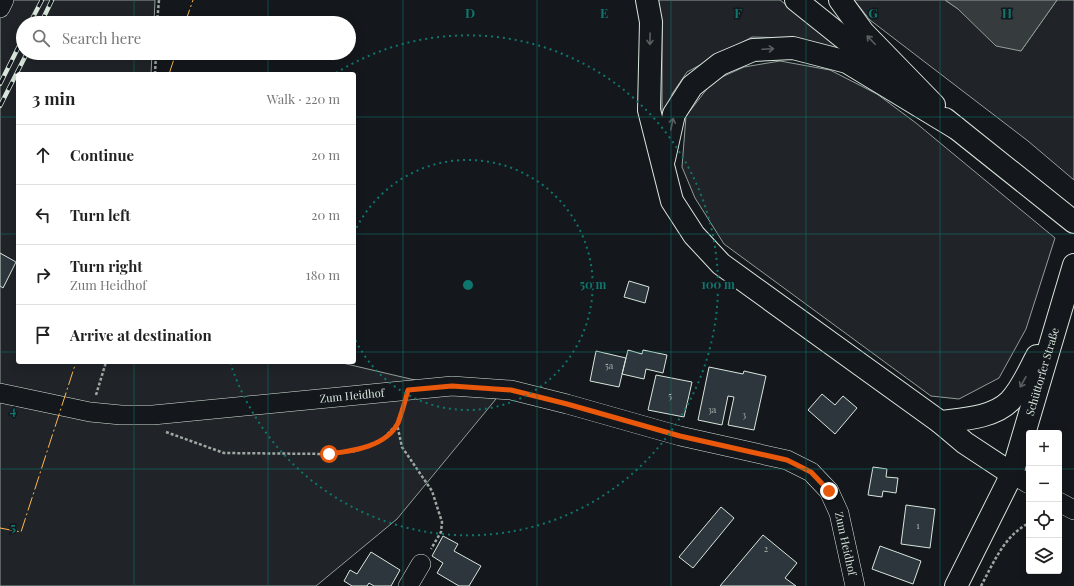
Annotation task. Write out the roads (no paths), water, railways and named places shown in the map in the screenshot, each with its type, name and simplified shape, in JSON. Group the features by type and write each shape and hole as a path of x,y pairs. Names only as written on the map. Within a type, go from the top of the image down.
{"main road":[{"path":"647,0 651,22 650,110 664,162 672,202 694,235 721,264 940,422 965,443 1020,479"},
{"path":"796,0 1074,222"},
{"path":"840,0 863,32 956,128"},
{"path":"664,162 674,114 692,86 720,64 753,50 793,48 847,62 956,128"},
{"name":"Schüttorfer Straße","path":"956,586 1020,479 1061,310 1074,265"},
{"path":"940,422 974,418 992,412 1010,402 1021,386 1061,310"}],"street":[{"path":"0,8 4,0"},
{"name":"Zum Heidhof","path":"0,393 90,412 121,415 153,415 452,386 511,390 680,436 787,460 811,472 829,491 839,513 855,586"},
{"path":"1062,504 1074,510"},
{"path":"408,586 421,564"}],"railway":[{"path":"34,16 42,0"},
{"path":"44,16 52,0"},
{"path":"0,84 16,52"},
{"path":"17,72 23,60"},
{"path":"0,106 16,75"}]}
